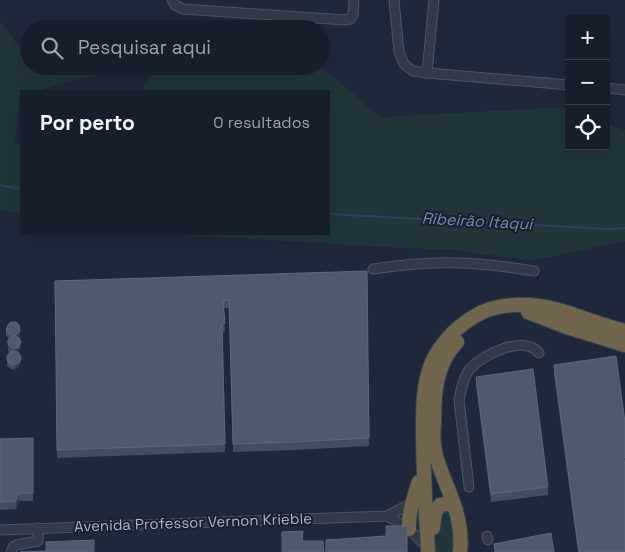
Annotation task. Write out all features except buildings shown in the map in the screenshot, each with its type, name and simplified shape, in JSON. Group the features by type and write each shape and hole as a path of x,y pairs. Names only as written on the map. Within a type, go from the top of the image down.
{"highway":[{"path":"410,529 409,522 418,501 423,460 423,416 428,374 434,358 444,342 460,326 476,315 495,308 510,305 531,305 566,312 625,331"},
{"path":"460,552 460,527 450,493 440,470 435,453 434,439 436,383 441,367 453,346 474,326 485,320 515,312 542,313 625,339"},
{"path":"528,312 564,326 625,344"},
{"path":"423,460 418,501 426,550"},
{"path":"418,501 442,497 448,499 453,507"},
{"path":"426,550 435,512 440,506 453,507"}],"street":[{"path":"172,0 175,6 183,9 344,20 350,19 353,15 354,0"},
{"path":"394,0 399,52 404,64 413,71 565,85"},
{"path":"427,73 434,0"},
{"path":"610,88 625,90"},
{"path":"373,269 419,264 458,263 534,271"},
{"path":"470,487 459,400 464,379 479,361 498,350 512,346 524,346 532,348 539,353"},
{"name":"Avenida Professor Vernon Krieble","path":"0,530 387,516 418,501"},
{"path":"387,516 410,529 426,550"},
{"path":"11,552 16,545 38,541 38,528"}],"green space":[{"path":"0,21 20,48 20,75 95,75 41,90 20,90 15,143 20,144 20,214 0,210"},
{"path":"330,74 380,117 565,107 565,150 610,150 610,124 625,130 625,241 531,261 454,250 185,235 330,235 330,90 142,90 144,84 154,75"},
{"path":"444,510 453,514 455,552 435,552 435,531 439,517"}],"waterway":[{"name":"Ribeirão Itaqui","path":"0,185 20,189"},
{"name":"Ribeirão Itaqui","path":"330,214 609,229 625,228"}]}
